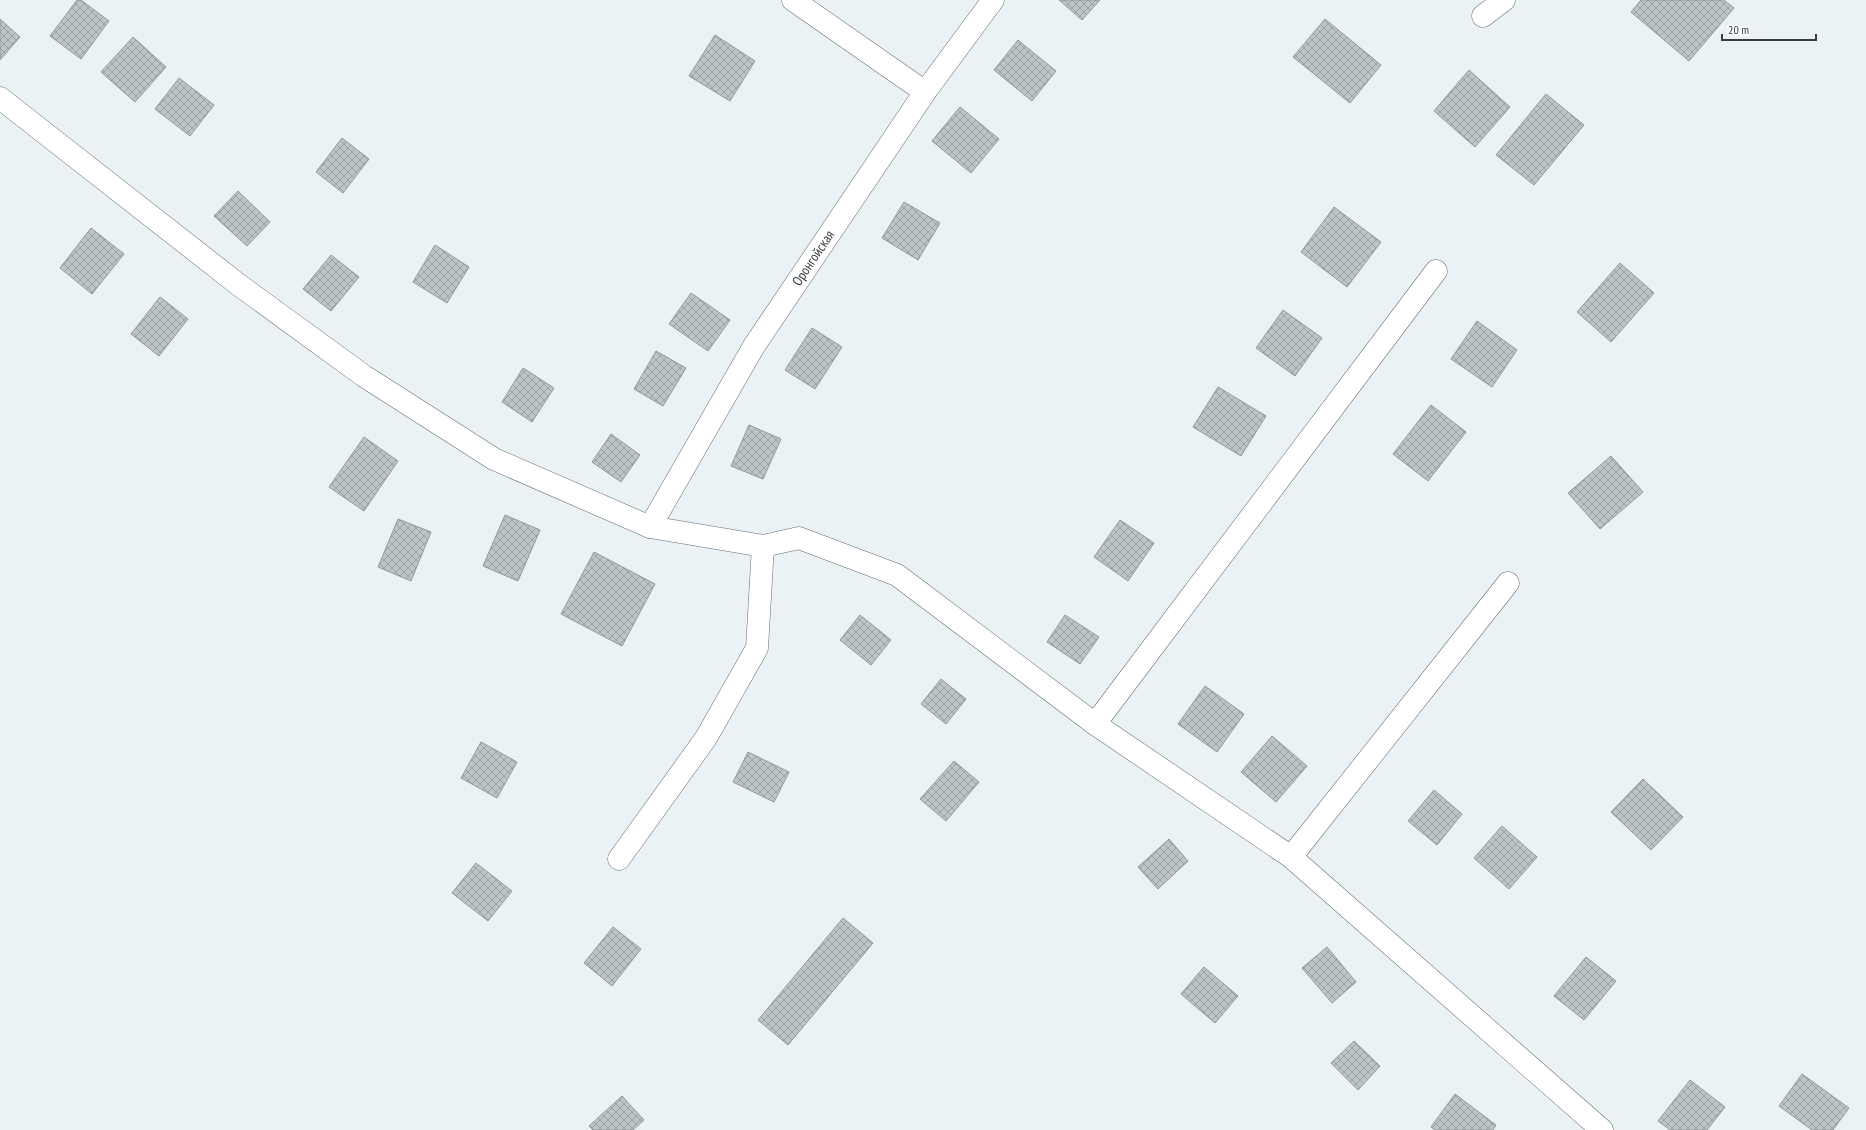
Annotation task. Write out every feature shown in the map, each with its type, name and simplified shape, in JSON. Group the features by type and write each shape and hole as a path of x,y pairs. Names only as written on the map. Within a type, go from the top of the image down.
{"street":[{"path":"793,0 925,92"},
{"name":"Оронгойская","path":"650,527 754,346 925,92 993,0"},
{"path":"1484,16 1504,0"},
{"path":"0,98 239,285 364,376 494,459 650,527 764,546 799,538 897,575 1095,724 1291,857 1602,1130"},
{"path":"1095,724 1436,272"},
{"path":"619,859 706,738 757,648 764,546"},
{"path":"1291,857 1508,583"}],"building":[{"path":"77,0 81,0 109,21 81,59 50,36"},
{"path":"1059,0 1100,0 1082,20"},
{"path":"1641,0 1724,0 1734,8 1689,61 1631,12"},
{"path":"0,19 20,37 0,60"},
{"path":"1325,19 1381,65 1350,103 1293,57"},
{"path":"715,35 755,61 730,101 689,76"},
{"path":"133,37 166,67 135,102 101,72"},
{"path":"1018,40 1056,71 1032,101 994,70"},
{"path":"1469,70 1510,107 1475,147 1434,111"},
{"path":"179,78 214,105 190,136 155,109"},
{"path":"1546,94 1584,125 1534,185 1496,155"},
{"path":"960,107 999,139 971,173 932,141"},
{"path":"342,138 369,159 343,193 316,172"},
{"path":"238,191 270,222 247,246 214,216"},
{"path":"904,202 940,223 918,260 882,238"},
{"path":"1334,207 1381,242 1347,287 1301,252"},
{"path":"91,228 124,254 92,294 60,268"},
{"path":"435,245 469,267 447,303 413,282"},
{"path":"331,255 359,277 331,311 303,289"},
{"path":"1620,263 1654,293 1611,342 1577,312"},
{"path":"691,293 730,320 708,351 669,324"},
{"path":"160,297 188,319 159,356 131,334"},
{"path":"1283,310 1322,338 1295,376 1256,348"},
{"path":"1477,321 1517,350 1492,387 1451,359"},
{"path":"812,328 842,347 815,389 785,370"},
{"path":"656,351 686,368 663,406 634,389"},
{"path":"523,368 554,388 532,422 502,402"},
{"path":"1218,387 1266,416 1241,456 1193,427"},
{"path":"1431,405 1466,432 1428,481 1393,454"},
{"path":"749,425 781,439 763,479 731,466"},
{"path":"611,434 640,455 621,482 592,462"},
{"path":"364,437 398,461 364,511 329,487"},
{"path":"1611,456 1643,492 1600,529 1568,493"},
{"path":"505,515 540,530 518,581 483,566"},
{"path":"398,519 431,532 411,581 378,567"},
{"path":"1120,520 1154,543 1128,581 1094,557"},
{"path":"594,552 655,584 622,646 561,614"},
{"path":"860,615 891,640 871,665 840,640"},
{"path":"1065,615 1099,637 1080,664 1047,642"},
{"path":"941,679 966,699 946,724 921,704"},
{"path":"1205,686 1244,714 1217,752 1178,724"},
{"path":"1272,736 1307,766 1276,802 1241,772"},
{"path":"481,742 517,762 497,798 461,778"},
{"path":"748,752 789,772 774,802 733,782"},
{"path":"954,761 979,782 946,821 920,799"},
{"path":"1643,779 1683,817 1651,850 1611,812"},
{"path":"1434,790 1462,814 1437,845 1408,821"},
{"path":"1502,826 1537,857 1509,889 1474,858"},
{"path":"1169,839 1188,861 1158,889 1138,867"},
{"path":"476,863 512,891 488,921 452,893"},
{"path":"843,918 873,943 788,1045 758,1020"},
{"path":"613,927 641,949 612,986 584,963"},
{"path":"1327,947 1356,982 1332,1003 1302,968"},
{"path":"1586,957 1616,981 1584,1020 1554,996"},
{"path":"1204,967 1238,996 1215,1023 1181,994"},
{"path":"1354,1041 1380,1066 1358,1090 1331,1063"},
{"path":"1802,1074 1849,1108 1833,1130 1812,1130 1779,1106"},
{"path":"1690,1080 1725,1107 1707,1130 1670,1130 1658,1121"},
{"path":"1455,1094 1496,1125 1493,1130 1435,1130 1431,1127"},
{"path":"622,1096 644,1120 633,1130 593,1130 589,1126"}]}
